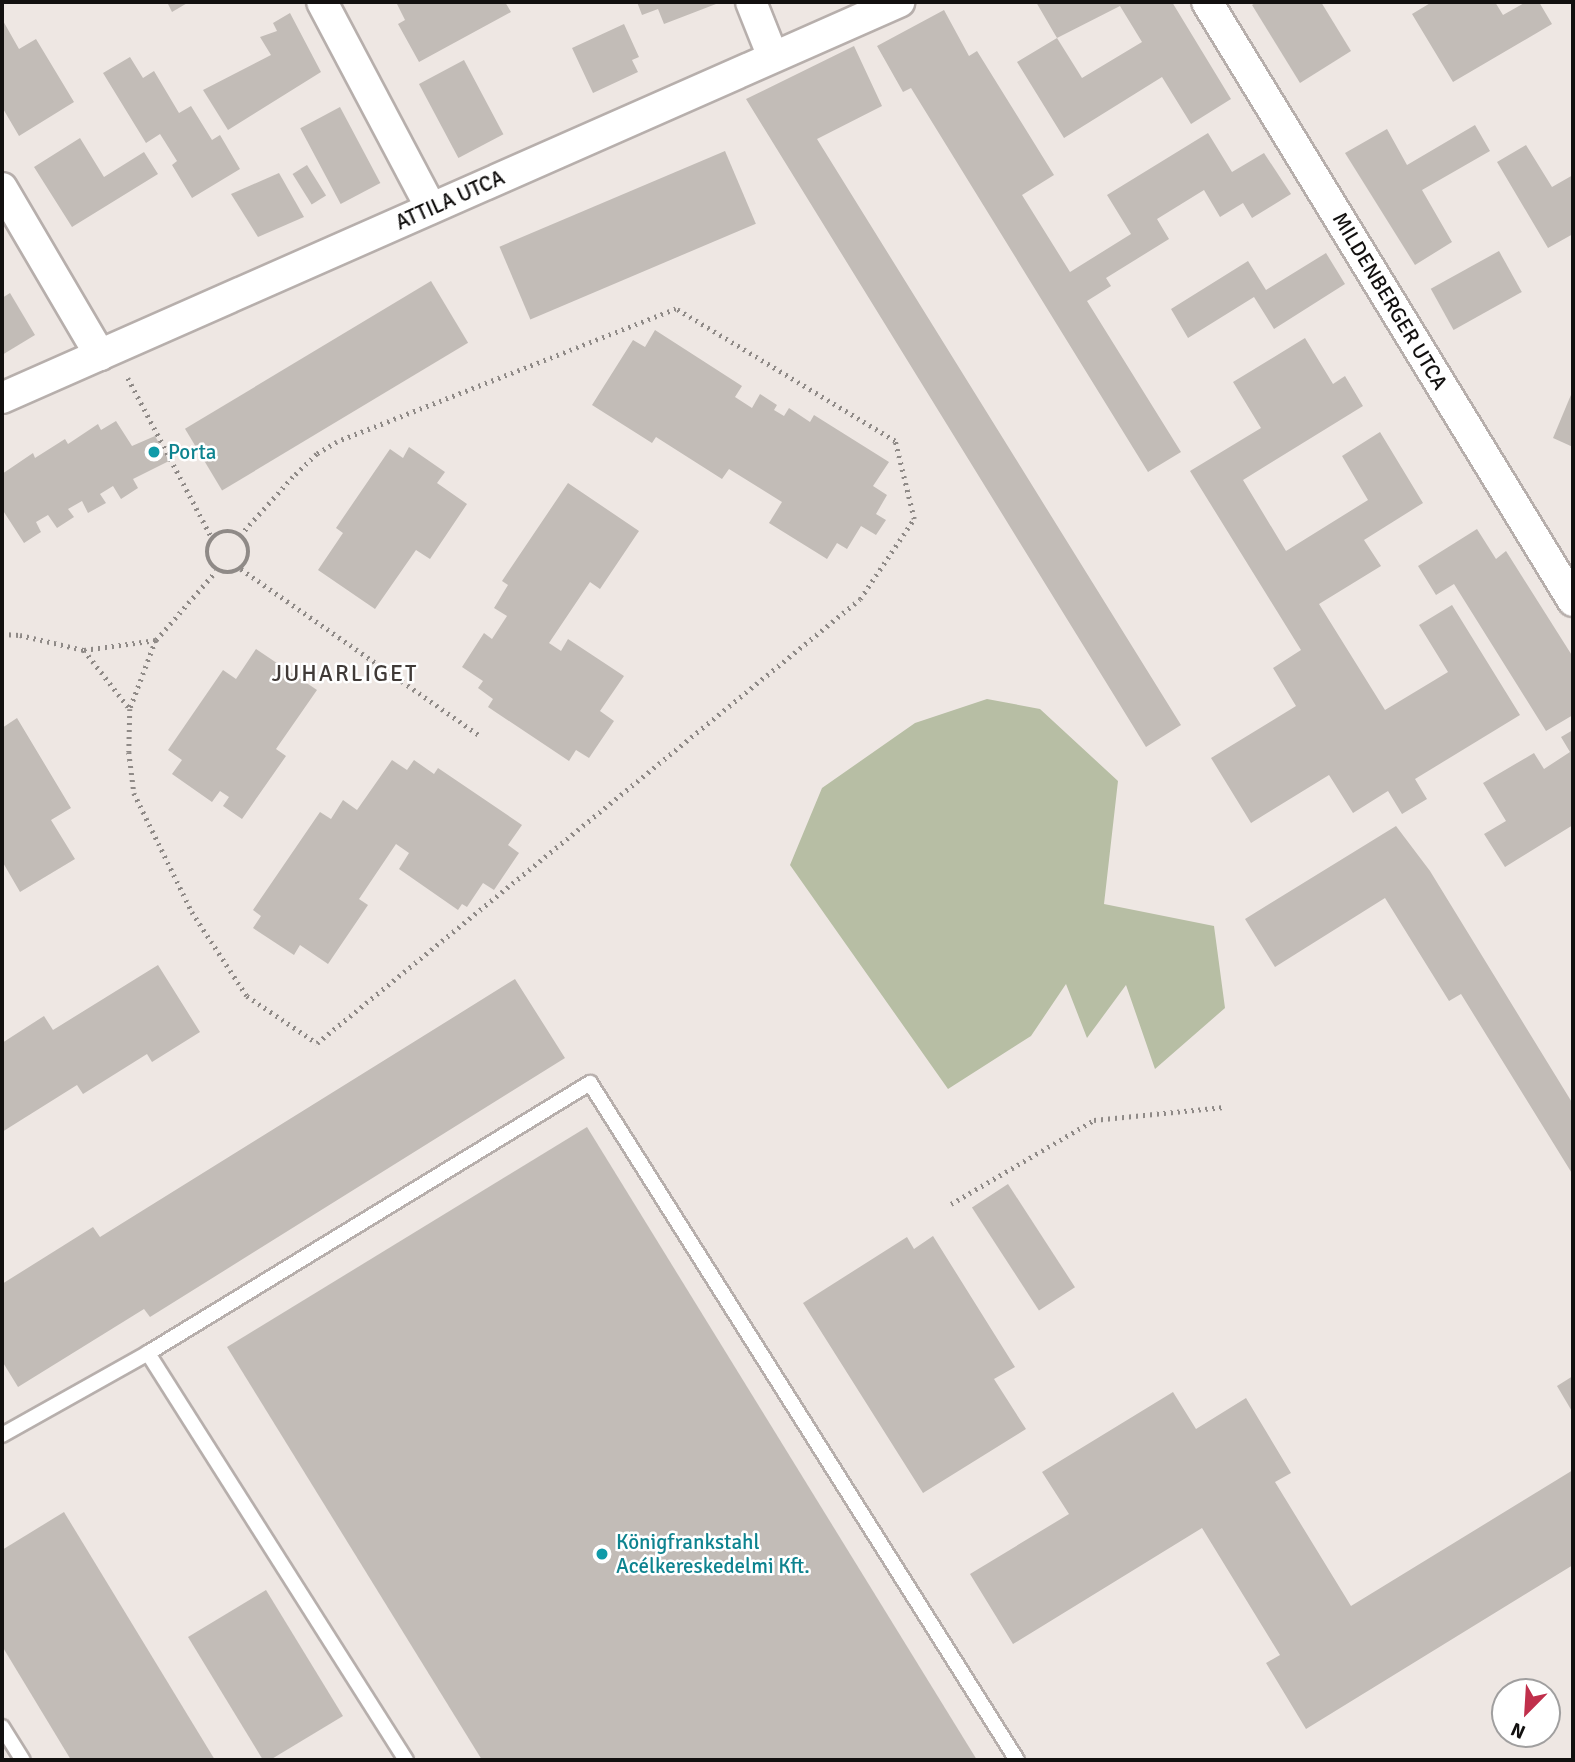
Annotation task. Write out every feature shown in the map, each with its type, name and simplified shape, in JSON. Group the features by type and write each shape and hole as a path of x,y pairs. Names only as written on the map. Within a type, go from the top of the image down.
{"street":[{"path":"322,2 431,208"},
{"path":"751,2 774,57"},
{"name":"ATTILA UTCA","path":"2,398 899,2"},
{"name":"MILDENBERGER UTCA","path":"1207,2 1573,601"},
{"path":"2,188 106,352"}],"lane":[{"path":"2,1435 148,1353 590,1083 1017,1760"},
{"path":"148,1353 406,1760"},
{"path":"2,1727 23,1760"}],"path":[{"path":"216,571 156,640 130,709 129,752 134,793 192,912 247,996 317,1043 860,599 914,519 895,441 676,309 337,442 317,454 293,477 241,535"},
{"path":"106,352 212,538"},
{"path":"221,532 241,535 249,546 249,559 242,569 229,575 216,571 208,561 206,549 212,538 221,532"},
{"path":"242,569 480,736"},
{"path":"2,634 20,635 85,650 156,640"},
{"path":"85,650 130,709"},
{"path":"951,1204 1094,1119 1224,1107"}],"green space":[{"path":"987,699 1040,709 1118,781 1104,904 1214,926 1225,1008 1155,1069 1126,985 1087,1038 1066,984 1031,1036 948,1089 790,865 822,788 915,723"}],"building":[{"path":"167,2 189,2 172,12"},
{"path":"505,2 511,12 419,62 398,24 405,20 397,4"},
{"path":"637,2 716,4 664,24 658,9 642,15"},
{"path":"1036,2 1172,2 1231,99 1191,124 1162,77 1064,138 1017,62 1057,38","holes":["1120,6 1142,42 1082,78 1057,38"]},
{"path":"1257,2 1321,2 1351,51 1300,83 1252,5"},
{"path":"1432,2 1495,2 1503,15 1526,2 1539,2 1552,24 1453,82 1412,14"},
{"path":"944,10 969,56 977,51 1054,175 1022,195 1070,272 1131,234 1107,195 1208,133 1232,172 1264,153 1291,194 1252,218 1243,203 1220,217 1204,190 1157,219 1169,239 1106,278 1111,286 1087,301 1181,452 1148,472 911,88 903,92 877,46"},
{"path":"290,13 321,72 228,130 203,90 271,55 260,37 277,31 273,23"},
{"path":"2,19 19,49 36,39 74,102 19,136 2,107"},
{"path":"624,24 639,57 632,60 638,72 593,93 572,48"},
{"path":"854,46 882,106 817,139 1181,725 1146,747 746,99"},
{"path":"130,57 143,78 154,71 179,113 191,106 212,140 220,135 240,169 192,198 172,165 177,161 160,134 146,143 103,73"},
{"path":"464,60 503,134 458,158 419,84"},
{"path":"340,107 380,183 341,204 300,128"},
{"path":"1475,125 1490,151 1422,190 1452,242 1415,265 1345,153 1387,129 1407,165"},
{"path":"80,138 104,177 144,152 158,174 72,227 34,167"},
{"path":"1526,145 1552,187 1573,175 1573,234 1548,248 1497,162"},
{"path":"725,151 756,224 530,319 499,247"},
{"path":"307,165 326,196 312,205 293,174"},
{"path":"279,173 304,217 258,237 231,194"},
{"path":"1499,251 1522,292 1454,330 1431,289"},
{"path":"1326,253 1345,284 1274,329 1254,297 1188,338 1171,309 1248,261 1266,290"},
{"path":"431,281 468,343 222,491 185,429"},
{"path":"10,293 35,335 2,355 2,298"},
{"path":"655,330 742,386 735,397 752,408 760,394 777,405 774,410 784,416 789,408 810,422 814,415 889,462 873,486 887,495 876,514 886,520 876,535 861,526 847,549 837,543 827,559 769,523 782,502 729,469 722,479 656,437 652,443 592,405 633,340 645,347"},
{"path":"1305,338 1333,384 1345,376 1363,406 1243,480 1286,551 1368,500 1342,456 1380,432 1423,503 1364,540 1381,566 1319,604 1385,710 1448,672 1419,625 1452,605 1520,715 1415,779 1427,799 1402,814 1388,791 1353,813 1329,775 1251,823 1211,758 1296,706 1273,668 1301,650 1190,471 1261,428 1233,382"},
{"path":"1573,390 1573,447 1553,438"},
{"path":"116,421 132,446 155,436 169,461 133,479 138,488 121,499 113,486 100,494 106,503 88,513 82,501 68,509 74,517 57,528 48,515 36,522 41,532 24,543 2,509 2,474 33,453 35,458 65,439 68,444 98,424 101,430"},
{"path":"409,447 445,472 437,483 467,504 430,559 416,550 375,609 318,570 343,533 336,528 390,449 403,458"},
{"path":"568,483 639,531 600,589 590,582 549,643 561,651 568,639 624,676 600,711 614,721 589,758 576,750 569,761 488,707 493,699 478,688 483,681 462,667 484,633 492,639 507,616 494,608 508,585 502,581"},
{"path":"1477,529 1496,559 1506,551 1573,657 1573,715 1546,731 1454,584 1436,595 1418,566"},
{"path":"256,649 317,690 276,749 286,756 242,819 223,806 229,797 220,791 212,802 172,774 182,760 168,750 223,670 236,679"},
{"path":"17,718 71,808 51,820 75,859 20,892 2,861 2,728"},
{"path":"1573,730 1573,825 1505,867 1484,834 1506,821 1483,783 1534,753 1544,769 1570,752 1561,737"},
{"path":"392,760 407,770 414,760 434,774 438,768 522,825 508,845 519,853 494,890 483,883 467,907 462,904 458,910 399,869 409,853 396,844 359,899 368,905 328,964 300,945 294,955 253,928 261,916 253,910 320,812 331,819 343,800 357,810"},
{"path":"1396,826 1430,871 1573,1104 1573,1175 1461,994 1449,1001 1385,898 1275,967 1245,919"},
{"path":"158,965 200,1032 152,1062 147,1054 83,1094 77,1085 2,1132 2,1043 44,1016 53,1030"},
{"path":"515,979 565,1058 150,1317 144,1309 18,1387 2,1361 2,1284 93,1227 100,1237"},
{"name":"Königfrankstahl Acélkereskedelmi Kft.","path":"587,1127 977,1760 482,1760 227,1347"},
{"path":"1008,1184 1075,1287 1039,1311 972,1207"},
{"path":"933,1236 1015,1367 994,1379 1026,1429 923,1493 803,1303 907,1237 914,1249"},
{"path":"1573,1376 1573,1413 1557,1386"},
{"path":"1173,1392 1196,1429 1246,1398 1291,1473 1275,1482 1351,1606 1573,1470 1573,1565 1306,1729 1266,1663 1280,1655 1202,1528 1013,1644 970,1574 1069,1514 1042,1472"},
{"path":"64,1512 215,1760 71,1760 2,1646 2,1550"},
{"path":"266,1590 343,1716 270,1760 263,1760 188,1637"}],"place":[{"name":"Porta","path":"154,452"},
{"name":"Königfrankstahl Acélkereskedelmi Kft.","path":"602,1554"}],"district":[{"name":"JUHARLIGET","path":"345,674"}]}
